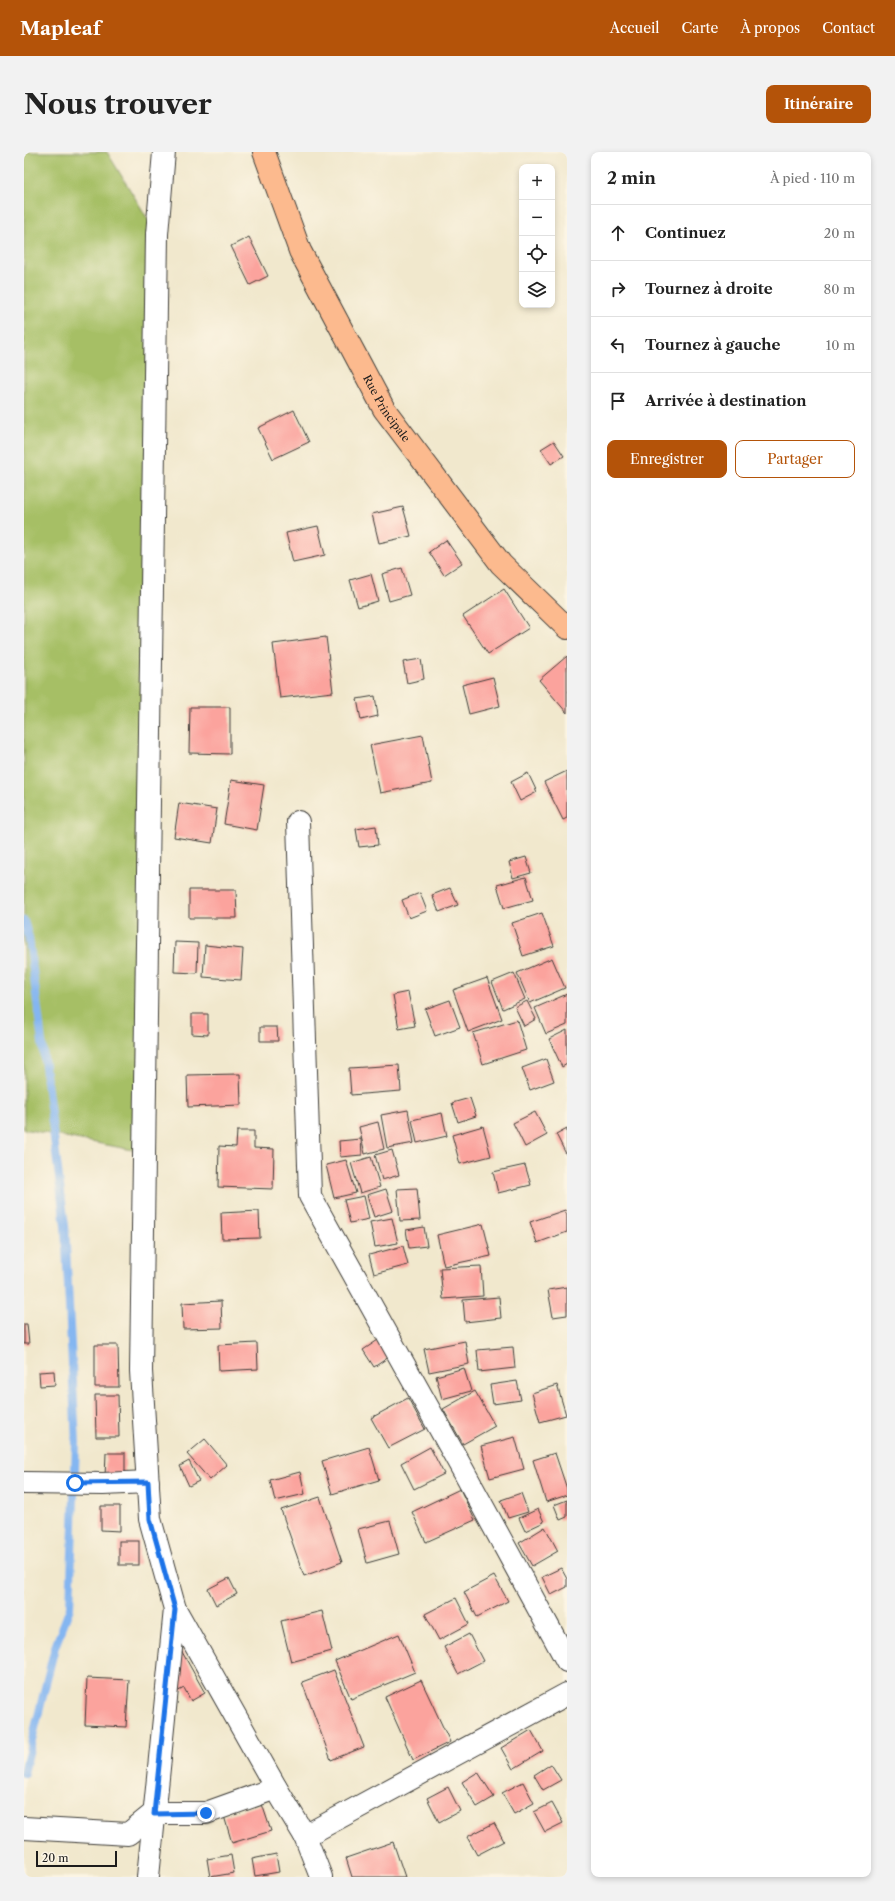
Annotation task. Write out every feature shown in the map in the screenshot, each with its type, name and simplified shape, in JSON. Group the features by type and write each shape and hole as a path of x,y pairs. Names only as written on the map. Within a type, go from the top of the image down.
{"main road":[{"name":"Rue Principale","path":"264,152 300,250 384,409 501,564 567,628"}],"street":[{"path":"164,152 157,234 141,1371 150,1519 175,1609 276,1788 305,1836 321,1877"},
{"path":"298,822 310,1196 464,1472 562,1640 567,1661"},
{"path":"24,1482 103,1484 148,1482"},
{"path":"148,1877 175,1609"},
{"path":"305,1836 567,1694"},
{"path":"25,1828 128,1834 154,1814 206,1813 276,1788"}],"green space":[{"path":"24,152 107,152 157,234 143,1152 24,1129"}],"building":[{"path":"249,237 268,276 250,285 231,246"},
{"path":"294,410 309,442 273,459 258,428"},
{"path":"554,441 564,456 551,464 541,449"},
{"path":"403,507 411,536 379,543 372,514"},
{"path":"318,526 325,555 293,562 286,533"},
{"path":"446,540 462,563 444,575 429,552"},
{"path":"402,568 410,595 389,601 382,574"},
{"path":"371,574 378,601 358,607 350,580"},
{"path":"504,589 529,628 488,654 463,616"},
{"path":"326,637 333,692 280,698 273,644"},
{"path":"567,656 567,713 539,680"},
{"path":"421,659 424,679 407,683 403,662"},
{"path":"493,677 500,706 469,714 462,685"},
{"path":"375,696 378,716 361,720 357,699"},
{"path":"190,707 230,707 230,754 189,753"},
{"path":"423,735 432,783 380,793 370,745"},
{"path":"567,771 567,818 563,820 544,782"},
{"path":"528,773 537,792 520,801 511,782"},
{"path":"231,780 264,785 257,830 224,824"},
{"path":"179,803 217,809 212,843 174,837"},
{"path":"376,826 378,845 359,847 356,829"},
{"path":"526,857 531,873 513,878 509,862"},
{"path":"526,877 533,900 504,908 497,885"},
{"path":"450,888 458,905 439,912 432,895"},
{"path":"189,890 236,890 237,918 189,918"},
{"path":"420,893 427,911 409,918 402,900"},
{"path":"542,913 554,946 523,956 512,923"},
{"path":"175,942 198,943 197,973 174,972"},
{"path":"205,945 243,949 241,980 203,977"},
{"path":"552,958 565,988 530,1003 517,973"},
{"path":"514,973 525,999 503,1009 492,982"},
{"path":"487,978 502,1019 468,1032 453,990"},
{"path":"408,992 415,1026 399,1029 393,995"},
{"path":"567,994 567,1025 546,1034 535,1008"},
{"path":"450,1000 460,1027 435,1036 425,1009"},
{"path":"527,1001 536,1019 524,1026 515,1007"},
{"path":"192,1014 208,1014 208,1035 192,1034"},
{"path":"517,1020 526,1050 483,1064 473,1033"},
{"path":"260,1027 277,1027 278,1041 260,1041"},
{"path":"567,1030 567,1064 562,1067 549,1039"},
{"path":"546,1059 554,1081 530,1090 522,1068"},
{"path":"399,1065 401,1091 351,1095 349,1068"},
{"path":"240,1074 241,1105 188,1107 187,1075"},
{"path":"470,1098 476,1116 458,1122 452,1103"},
{"path":"408,1110 414,1143 387,1148 381,1115"},
{"path":"535,1112 547,1135 525,1147 513,1123"},
{"path":"442,1113 447,1136 417,1143 412,1120"},
{"path":"378,1122 384,1149 365,1154 359,1127"},
{"path":"483,1126 491,1156 460,1164 452,1135"},
{"path":"567,1128 567,1156 556,1134"},
{"path":"237,1131 254,1131 254,1148 274,1149 273,1189 218,1187 219,1146 236,1147"},
{"path":"361,1139 362,1155 340,1157 339,1141"},
{"path":"392,1150 399,1175 382,1180 375,1155"},
{"path":"371,1157 380,1187 360,1193 351,1163"},
{"path":"346,1160 356,1193 334,1198 326,1165"},
{"path":"525,1165 531,1185 498,1193 493,1172"},
{"path":"417,1188 420,1220 400,1221 397,1189"},
{"path":"386,1189 393,1211 374,1217 367,1195"},
{"path":"364,1196 369,1219 350,1223 344,1200"},
{"path":"565,1210 567,1216 567,1232 537,1243 530,1222"},
{"path":"259,1211 260,1238 222,1239 221,1213"},
{"path":"392,1218 398,1243 375,1247 370,1222"},
{"path":"483,1224 491,1256 444,1266 437,1235"},
{"path":"424,1227 427,1246 409,1248 406,1230"},
{"path":"403,1246 408,1265 374,1274 369,1255"},
{"path":"481,1266 483,1296 443,1299 440,1268"},
{"path":"567,1287 567,1315 553,1317 548,1290"},
{"path":"499,1297 501,1318 465,1322 463,1300"},
{"path":"221,1301 222,1328 183,1329 182,1303"},
{"path":"24,1324 27,1324 29,1344 24,1344"},
{"path":"378,1340 389,1357 374,1367 363,1350"},
{"path":"465,1341 469,1364 429,1372 424,1349"},
{"path":"257,1343 258,1369 219,1371 218,1345"},
{"path":"95,1345 118,1345 119,1387 95,1387"},
{"path":"513,1347 515,1368 479,1372 477,1350"},
{"path":"464,1368 471,1391 442,1399 436,1376"},
{"path":"54,1371 55,1385 40,1386 39,1372"},
{"path":"517,1381 521,1400 493,1404 490,1385"},
{"path":"557,1385 566,1415 540,1422 532,1393"},
{"path":"475,1391 495,1426 463,1444 443,1409"},
{"path":"95,1395 118,1395 119,1437 96,1437"},
{"path":"408,1398 425,1429 388,1448 371,1418"},
{"path":"515,1437 524,1469 490,1478 481,1446"},
{"path":"205,1439 227,1465 210,1480 187,1454"},
{"path":"369,1447 379,1480 332,1494 322,1461"},
{"path":"430,1447 444,1474 414,1489 401,1463"},
{"path":"106,1453 125,1453 125,1477 105,1477"},
{"path":"555,1453 567,1489 567,1495 546,1502 533,1460"},
{"path":"189,1461 199,1481 189,1486 180,1466"},
{"path":"300,1472 305,1494 275,1501 270,1480"},
{"path":"460,1489 475,1520 426,1542 412,1512"},
{"path":"521,1493 528,1512 508,1518 501,1500"},
{"path":"320,1497 342,1562 304,1576 281,1510"},
{"path":"567,1500 567,1517 560,1520 554,1505"},
{"path":"101,1506 120,1506 120,1531 101,1530"},
{"path":"538,1509 544,1522 525,1531 519,1518"},
{"path":"390,1521 399,1554 367,1563 358,1529"},
{"path":"545,1527 558,1551 532,1566 519,1543"},
{"path":"119,1541 139,1541 139,1565 119,1565"},
{"path":"561,1568 567,1579 567,1587 551,1595 542,1577"},
{"path":"494,1576 508,1601 477,1617 464,1592"},
{"path":"229,1578 237,1594 216,1605 208,1589"},
{"path":"456,1598 469,1624 439,1640 425,1614"},
{"path":"322,1611 332,1651 291,1662 281,1621"},
{"path":"399,1634 415,1672 351,1699 335,1661"},
{"path":"469,1634 483,1661 458,1674 444,1647"},
{"path":"181,1650 205,1693 191,1701 184,1688 171,1695"},
{"path":"334,1670 364,1747 331,1760 302,1682"},
{"path":"87,1678 129,1680 126,1727 85,1725"},
{"path":"421,1680 450,1742 413,1760 385,1697"},
{"path":"531,1730 543,1751 513,1769 501,1748"},
{"path":"551,1764 561,1780 543,1790 534,1775"},
{"path":"478,1772 494,1797 477,1807 462,1782"},
{"path":"523,1782 534,1803 514,1814 502,1793"},
{"path":"448,1787 460,1811 439,1822 427,1798"},
{"path":"552,1803 563,1823 545,1832 534,1812"},
{"path":"262,1804 271,1831 232,1843 224,1816"},
{"path":"494,1823 504,1841 477,1855 467,1837"},
{"path":"393,1842 405,1877 352,1877 346,1858"},
{"path":"276,1854 279,1872 255,1876 252,1859"},
{"path":"231,1855 234,1873 210,1877 207,1859"}],"waterway":[{"path":"24,921 29,938 65,1226 76,1443 70,1608 55,1647 24,1773"}],"route":[{"path":"75,1483 103,1484 148,1482 150,1519 175,1609 154,1814 206,1813"}]}
